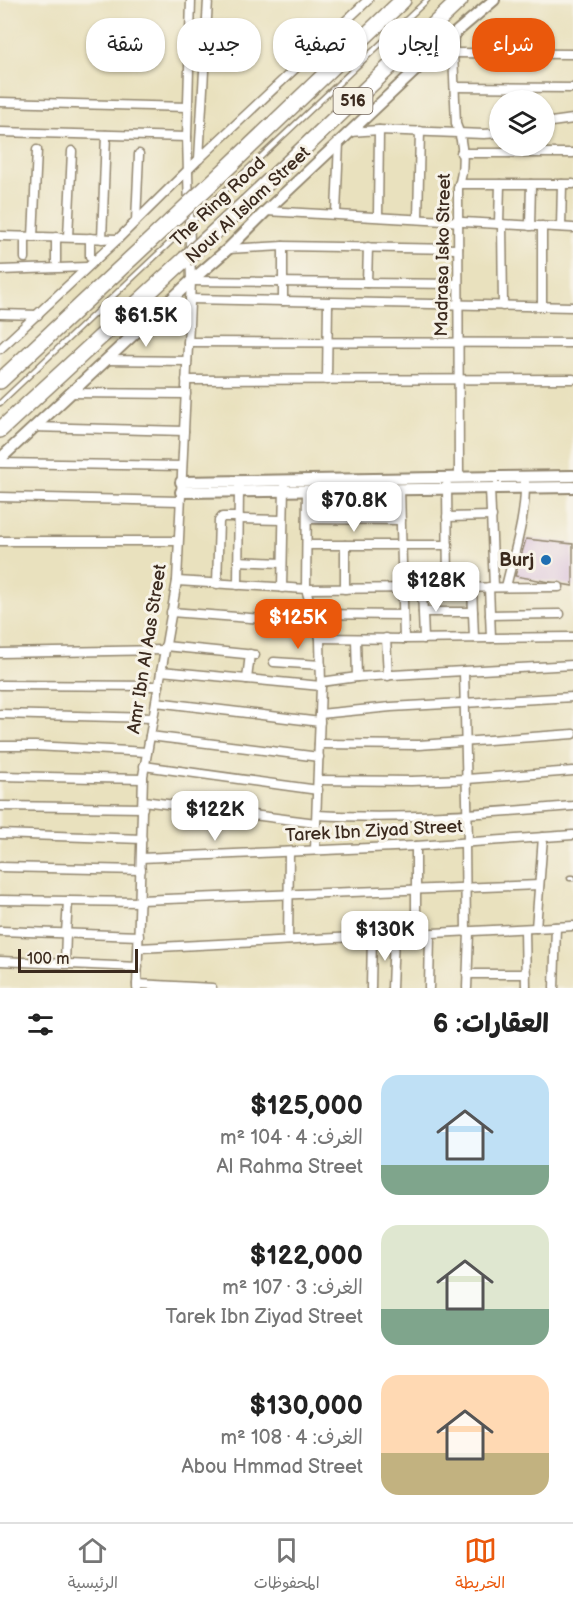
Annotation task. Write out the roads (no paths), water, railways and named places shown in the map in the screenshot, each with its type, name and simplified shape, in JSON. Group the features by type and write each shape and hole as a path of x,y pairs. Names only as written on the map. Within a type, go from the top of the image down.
{"highway":[{"name":"The Ring Road","path":"0,381 404,0"},
{"name":"The Ring Road","path":"0,430 460,0"}],"street":[{"name":"Amr Ibn Al Aas Street","path":"137,986 144,766 177,581 191,281 187,108 191,0"},
{"path":"199,159 208,0"},
{"path":"0,349 368,0"},
{"name":"Nour Al Islam Street","path":"460,29 494,0"},
{"path":"460,53 573,54"},
{"name":"Nour Al Islam Street","path":"0,461 33,427 228,249 414,72"},
{"name":"Madrasa Isko Street","path":"454,72 456,124 460,133 461,153 458,221 459,478"},
{"path":"455,87 573,88"},
{"path":"0,102 187,108"},
{"path":"555,121 573,119"},
{"path":"350,132 379,130 489,133"},
{"path":"378,216 379,130"},
{"path":"418,219 420,131"},
{"path":"0,132 187,137"},
{"path":"102,239 106,135"},
{"path":"336,213 339,142"},
{"path":"25,258 37,150"},
{"path":"69,237 72,151"},
{"path":"461,153 573,153"},
{"path":"136,221 139,154"},
{"path":"459,184 573,184"},
{"path":"500,184 503,306"},
{"path":"530,226 531,184"},
{"path":"561,227 562,184"},
{"path":"266,211 336,213 573,228"},
{"path":"542,226 542,307"},
{"path":"0,236 118,239"},
{"path":"56,261 57,237"},
{"path":"90,238 90,256"},
{"path":"228,249 283,246 458,249"},
{"path":"283,246 283,301"},
{"path":"367,283 368,247"},
{"path":"0,270 87,267"},
{"path":"191,281 458,284"},
{"path":"190,299 573,307"},
{"path":"327,380 328,302"},
{"path":"0,314 38,315"},
{"path":"188,342 573,343"},
{"path":"105,360 187,361"},
{"path":"186,380 573,379"},
{"path":"70,393 186,394"},
{"path":"33,427 184,432"},
{"path":"0,461 182,466"},
{"path":"0,497 181,492 239,486 447,484 490,488 573,476"},
{"path":"284,486 307,490 354,485 400,489 447,484 459,478 573,487"},
{"path":"506,587 523,520 525,482"},
{"path":"447,484 448,588"},
{"path":"238,585 239,486"},
{"path":"282,588 284,486"},
{"path":"490,488 492,516 491,638"},
{"path":"400,489 404,639"},
{"path":"307,490 306,589 320,638 321,665 315,850"},
{"path":"447,517 492,516"},
{"path":"217,584 220,518 283,520"},
{"path":"307,519 401,520"},
{"path":"0,541 178,541"},
{"path":"307,545 447,545"},
{"path":"345,545 345,589"},
{"path":"238,561 282,562"},
{"path":"177,581 306,589 559,587"},
{"path":"472,587 474,638"},
{"path":"422,588 424,639"},
{"path":"171,612 314,618 403,615"},
{"path":"423,612 473,612"},
{"path":"490,615 560,614"},
{"path":"320,638 424,639 573,636"},
{"path":"386,638 388,676"},
{"path":"356,639 357,677"},
{"path":"0,653 165,648 253,655 247,679"},
{"path":"274,662 321,665"},
{"path":"161,671 321,684 357,677 573,665"},
{"path":"464,672 468,815 465,887 468,932 467,988"},
{"path":"0,685 159,686"},
{"path":"156,702 320,718 391,707 573,698"},
{"path":"0,714 153,718"},
{"path":"319,744 419,745 573,734"},
{"path":"150,736 319,757"},
{"path":"0,746 147,752"},
{"path":"144,766 318,790"},
{"path":"318,780 411,781 573,771"},
{"path":"0,776 143,779"},
{"path":"0,806 143,805 316,819 468,815 573,806"},
{"path":"0,834 142,839"},
{"name":"Tarek Ibn Ziyad Street","path":"141,858 416,846 573,835"},
{"path":"536,928 543,837"},
{"path":"416,846 416,934"},
{"path":"288,940 289,852"},
{"path":"0,867 141,870"},
{"path":"0,900 140,902 539,885"},
{"path":"65,964 68,901"},
{"path":"139,948 573,926"},
{"path":"554,988 556,927"},
{"path":"525,929 526,988"},
{"path":"0,931 139,936"},
{"path":"429,988 430,933"},
{"path":"392,988 394,935"},
{"path":"371,988 372,936"},
{"path":"0,961 138,967"},
{"path":"467,974 526,974"},
{"path":"137,986 212,988"}],"lane":[{"path":"0,403 426,0"}],"place":[{"name":"Burj","path":"546,560"}]}
